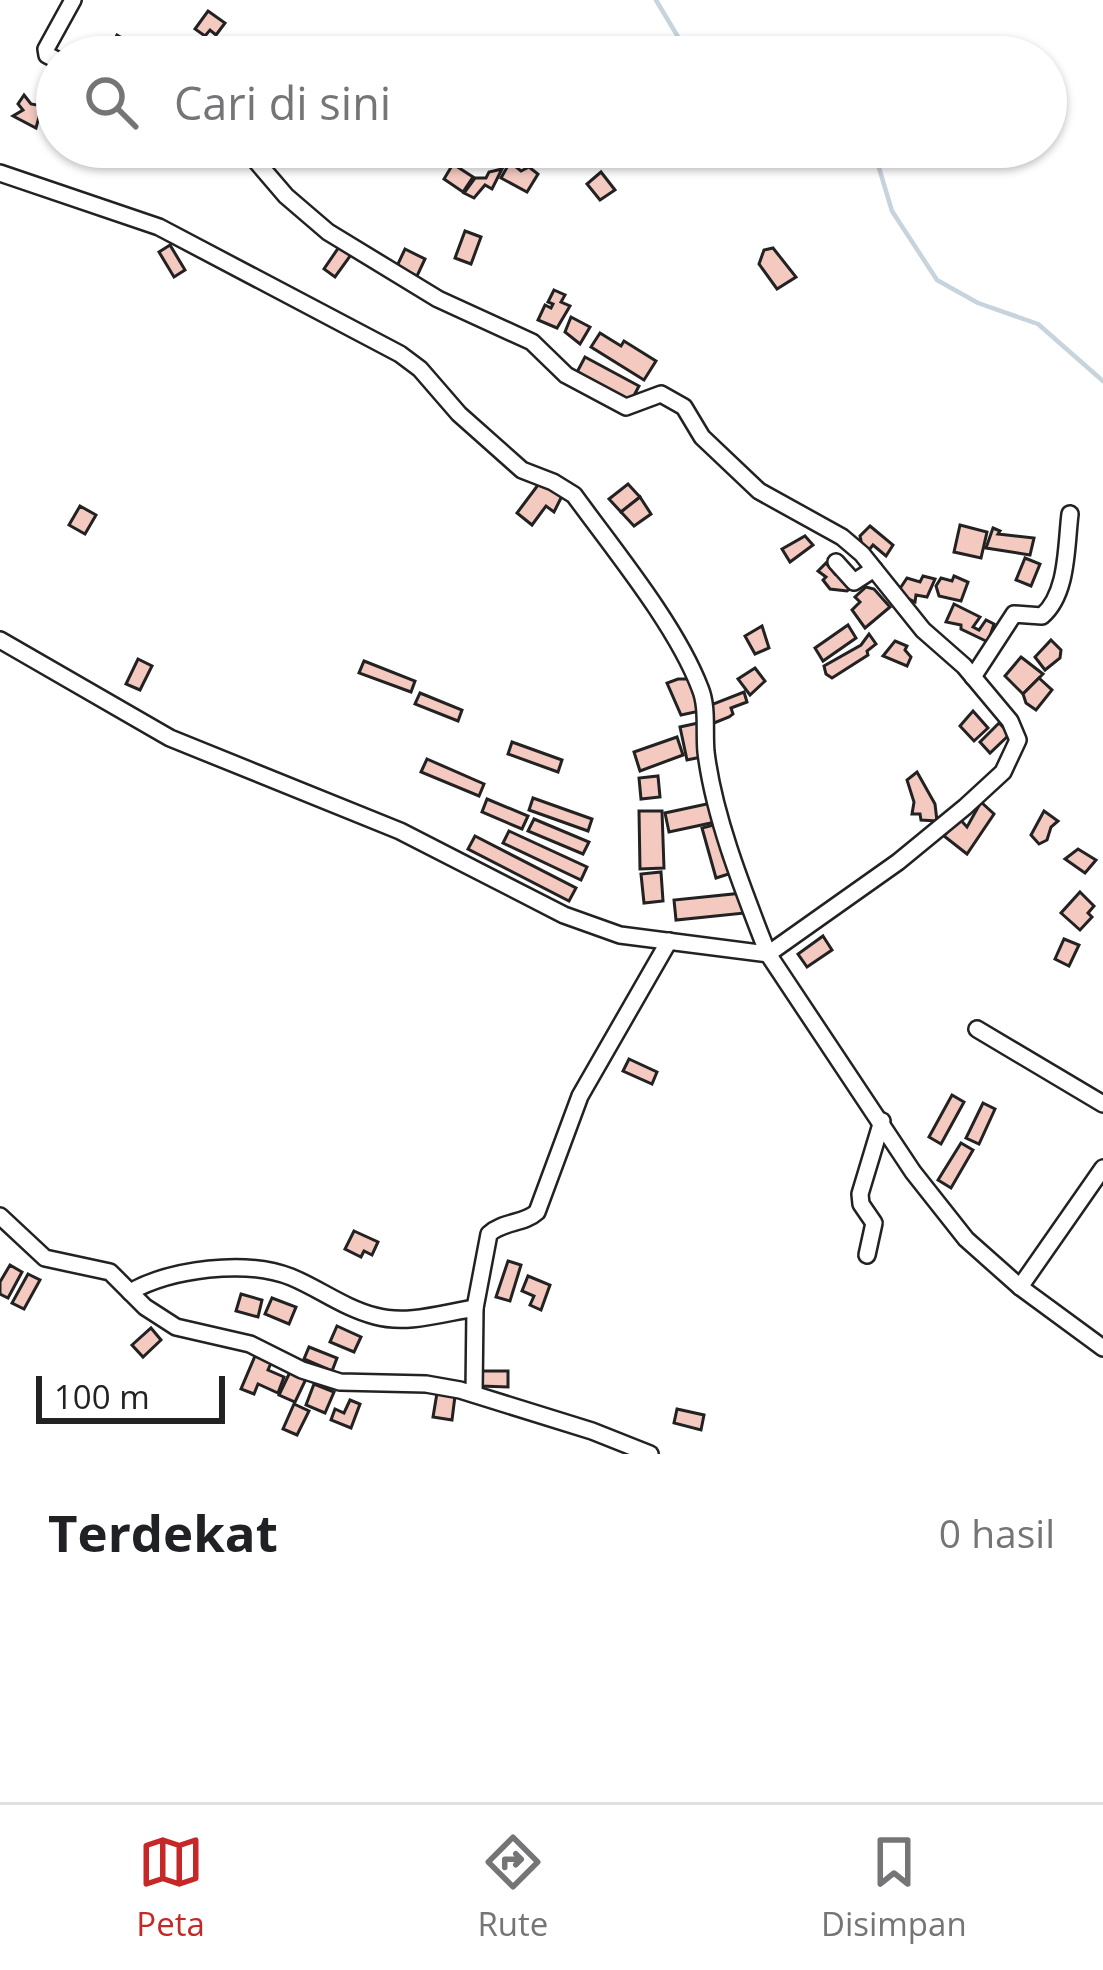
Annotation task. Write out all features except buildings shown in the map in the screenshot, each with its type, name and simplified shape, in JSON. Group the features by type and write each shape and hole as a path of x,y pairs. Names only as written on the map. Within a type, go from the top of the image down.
{"street":[{"path":"54,36 74,0"},
{"path":"0,640 170,738 400,831 564,915 620,935 768,954 898,862 1004,772 1016,751 1016,733 973,677 929,636 874,569 842,537 759,491 702,436 684,407 661,394 626,407 588,389 532,343 438,299 328,232 262,168"},
{"path":"0,173 159,227 400,354 420,368 470,425 522,470 574,495 662,619 702,690 706,752 741,884 768,954 913,1172 966,1239 1020,1287 1103,1348"},
{"path":"973,677 1014,614 1042,616 1053,606 1062,579 1070,514"},
{"path":"836,562 854,582 874,569"},
{"path":"474,1394 475,1308 489,1234 537,1211 580,1096 669,941"},
{"path":"977,1029 1103,1104"},
{"path":"866,1255 874,1223 860,1194 882,1120"},
{"path":"1020,1287 1103,1168"},
{"path":"0,1216 45,1258 110,1272 145,1307 176,1327 250,1344 302,1370 340,1382 426,1384 474,1394 650,1454"},
{"path":"130,1292 179,1271 260,1270 290,1276 356,1310 392,1319 475,1308"}],"waterway":[{"path":"656,0 677,36"},
{"path":"879,168 892,211 937,280 978,303 1038,324 1103,381"}]}
